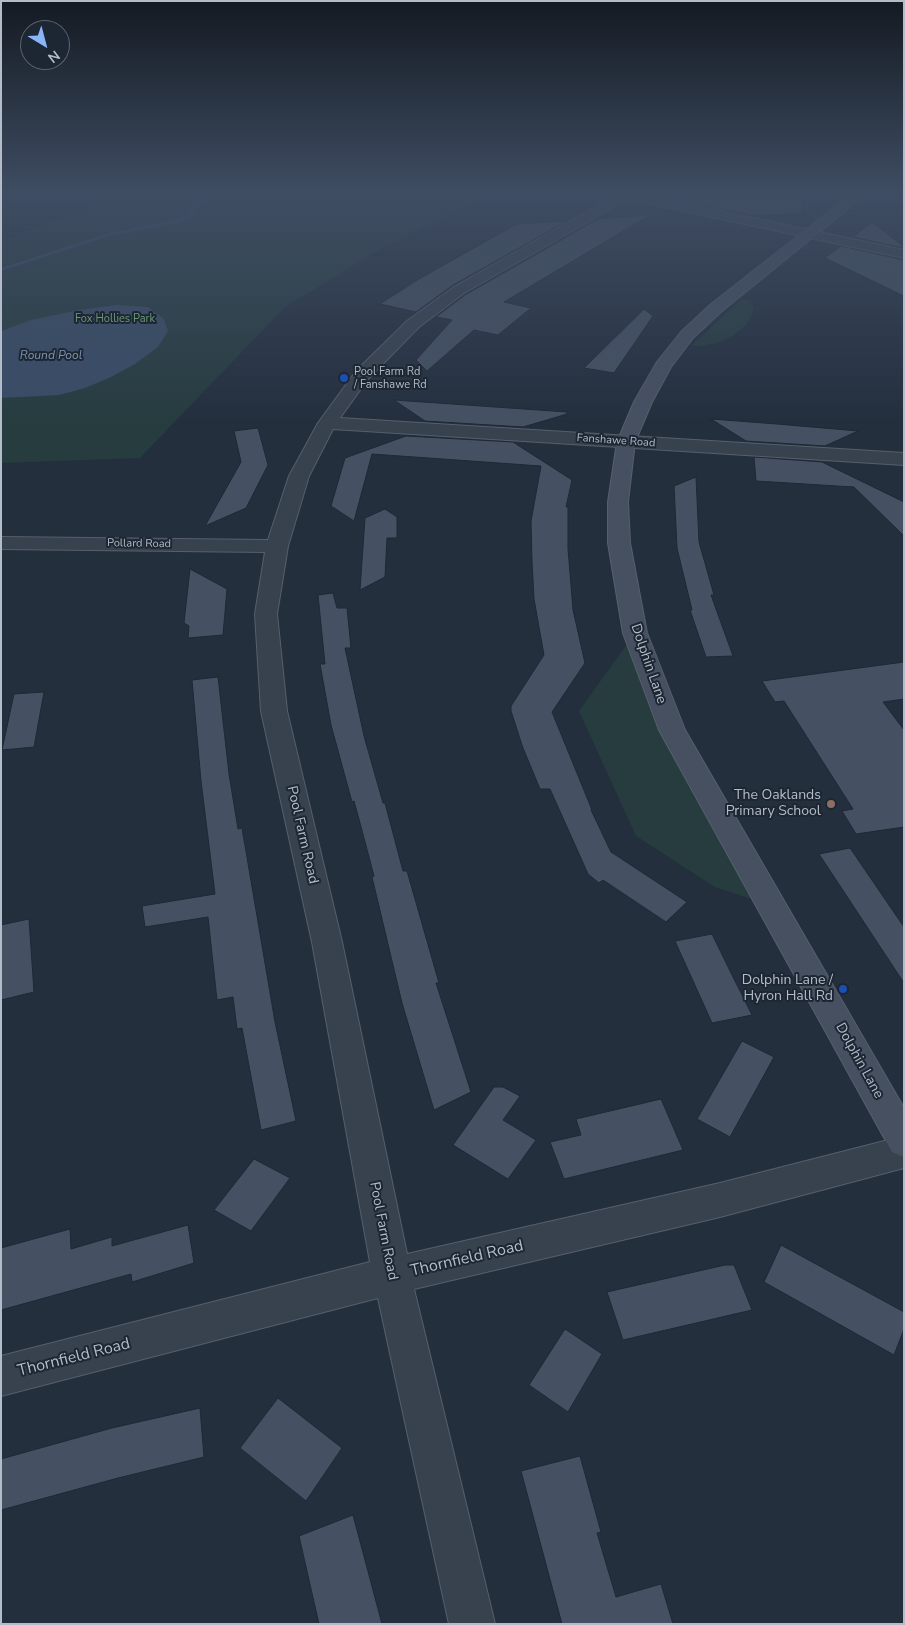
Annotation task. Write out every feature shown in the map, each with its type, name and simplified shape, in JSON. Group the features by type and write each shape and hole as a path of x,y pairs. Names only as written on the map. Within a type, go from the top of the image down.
{"street":[{"name":"Pool Farm Road","path":"472,1624 403,1319 391,1276 387,1246 327,942 274,710 266,614 277,546 299,476 327,422 362,375 413,324 459,290 493,271"},
{"name":"Dolphin Lane","path":"763,271 716,308 687,335 663,366 643,402 626,442 618,502 619,543 625,587 635,633 672,730 904,1141"},
{"name":"Fanshawe Road","path":"327,422 904,459"},
{"name":"Pollard Road","path":"1,543 277,546"},
{"name":"Thornfield Road","path":"1,1376 391,1276 720,1200 904,1152"}],"green space":[{"name":"Fox Hollies Park","path":"1,271 344,271 284,308 140,458 1,463"},
{"path":"742,299 750,301 754,309 747,324 734,335 720,342 702,346 692,345"},
{"path":"635,633 772,906 715,887 636,836 579,711"}],"water":[{"name":"Round Pool","path":"117,305 148,307 164,319 168,331 158,347 135,364 85,388 59,395 1,398 1,331 31,320 79,310"}],"building":[{"path":"434,271 478,271 453,285 416,312 380,304"},
{"path":"507,271 556,271 504,302 531,308 498,335 474,330 427,371 416,360 452,320 436,317 465,295"},
{"path":"852,271 904,271 904,296"},
{"path":"644,309 653,316 614,373 584,368"},
{"path":"394,400 567,412 567,414 523,427 425,421"},
{"path":"711,419 858,431 825,446 746,441"},
{"path":"258,428 268,465 246,508 205,526 241,462 234,431"},
{"path":"406,436 513,442 572,480 566,507 568,507 568,549 573,610 585,663 552,712 591,810 611,852 687,902 666,922 603,880 599,883 588,874 550,789 540,789 523,748 511,711 511,706 544,655 534,599 531,521 541,466 372,454 354,521 331,506 345,458"},
{"path":"754,457 822,462 904,502 904,536 854,487 756,481"},
{"path":"696,477 699,542 714,595 711,595 733,656 706,657 690,610 692,610 677,548 674,486"},
{"path":"385,509 397,517 397,538 387,538 385,577 360,590 365,518"},
{"path":"190,569 227,589 223,635 188,638 189,626 184,623"},
{"path":"333,593 337,608 347,608 351,648 345,648 364,736 383,803 385,803 403,871 407,871 439,983 436,983 471,1092 434,1110 402,1003 372,877 374,876 331,725 320,664 325,664 318,595"},
{"path":"904,662 904,699 883,702 904,730 904,827 856,834 842,811 853,809 784,701 775,702 762,681"},
{"path":"218,677 229,774 238,829 242,828 275,1022 296,1121 261,1130 242,1028 237,1029 233,997 217,1000 208,917 145,927 142,906 215,894 201,781 192,680"},
{"path":"44,692 34,747 2,750 14,694"},
{"path":"850,848 904,927 904,983 819,854"},
{"path":"29,919 34,992 1,1000 1,925"},
{"path":"712,934 752,1015 712,1023 675,941"},
{"path":"742,1041 774,1057 730,1137 697,1119"},
{"path":"494,1087 503,1087 520,1096 503,1120 536,1140 508,1179 453,1145"},
{"path":"661,1099 683,1150 564,1179 550,1142 581,1135 576,1119"},
{"path":"254,1159 290,1178 251,1231 214,1210"},
{"path":"188,1225 194,1263 132,1282 131,1274 1,1310 1,1248 70,1229 71,1249 112,1237 112,1246"},
{"path":"781,1245 904,1312 904,1329 894,1355 764,1282"},
{"path":"725,1265 734,1265 752,1310 623,1340 607,1292"},
{"path":"565,1329 602,1354 568,1412 529,1385"},
{"path":"278,1398 342,1448 306,1501 240,1448"},
{"path":"200,1408 204,1457 1,1510 1,1459 112,1428"},
{"path":"580,1456 601,1532 597,1533 616,1597 661,1584 673,1624 562,1624 521,1471"},
{"path":"353,1515 382,1624 319,1624 299,1536"}],"place":[{"name":"Pool Farm Rd / Fanshawe Rd","path":"344,378"},
{"name":"The Oaklands Primary School","path":"831,804"},
{"name":"Dolphin Lane / Hyron Hall Rd","path":"843,989"}]}
